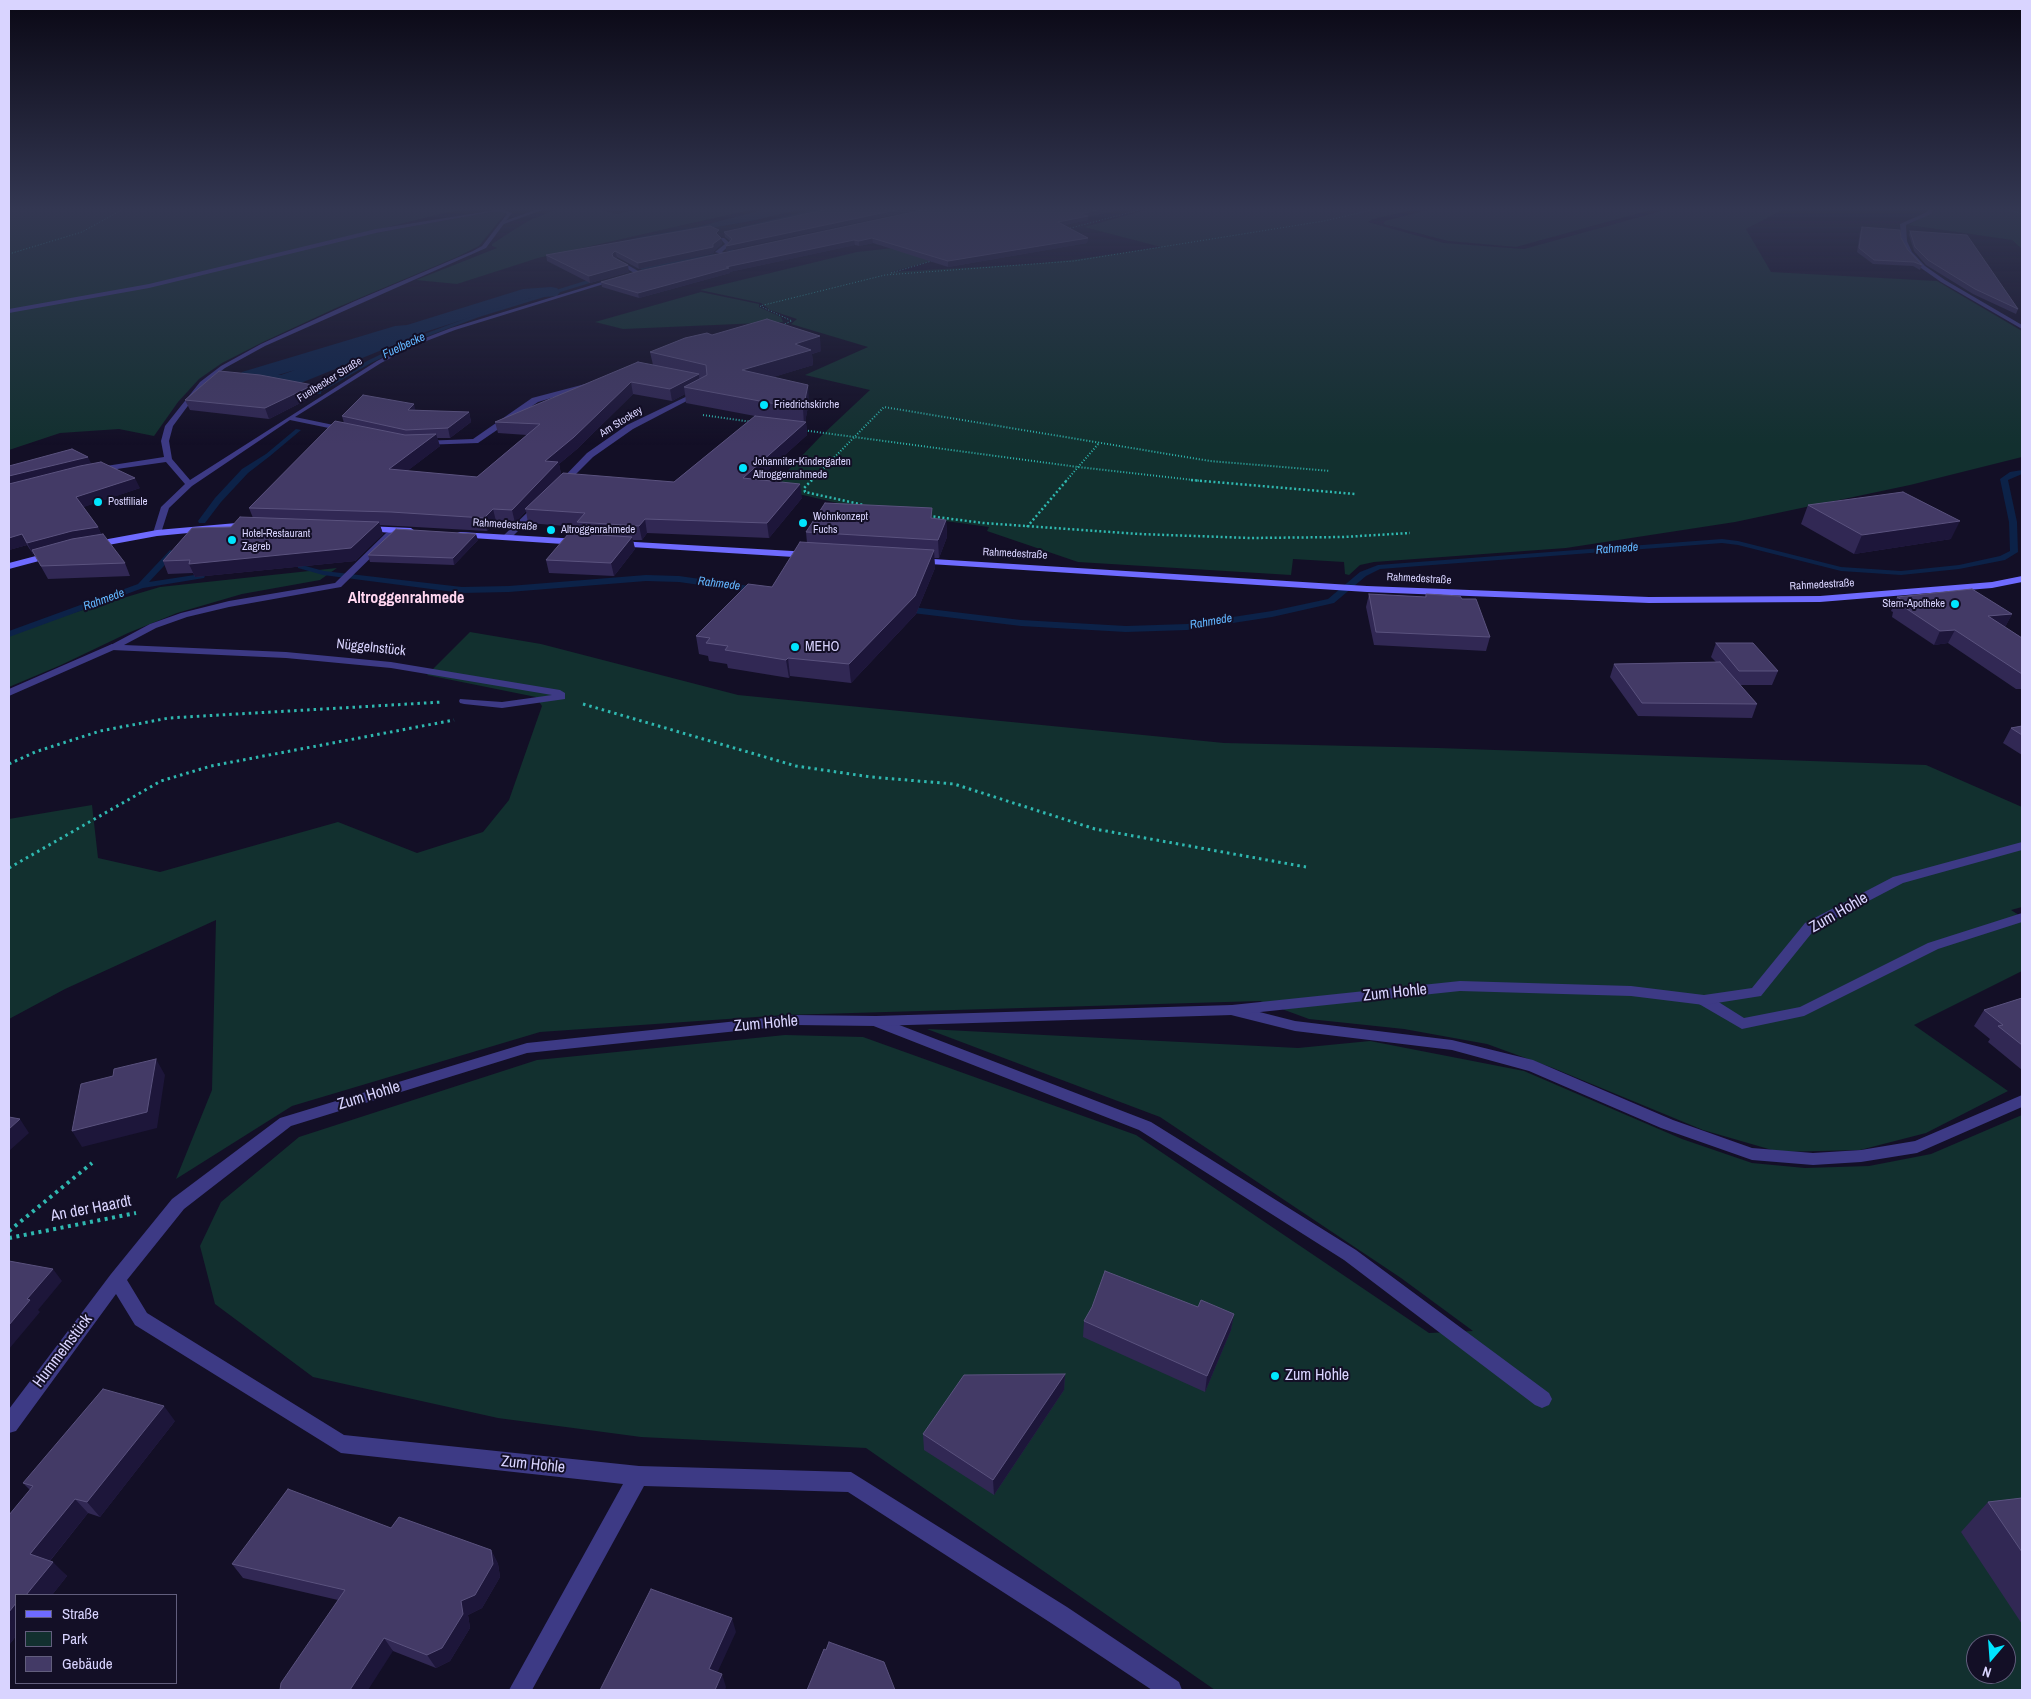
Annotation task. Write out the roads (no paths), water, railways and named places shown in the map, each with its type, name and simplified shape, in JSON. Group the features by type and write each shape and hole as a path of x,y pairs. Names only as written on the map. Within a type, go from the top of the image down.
{"main road":[{"path":"86,546 157,533 261,525"},
{"path":"359,529 423,532"},
{"name":"Rahmedestraße","path":"450,534 589,543"},
{"path":"607,544 817,555"},
{"path":"9,566 60,552"},
{"name":"Rahmedestraße","path":"904,560 1367,589 1649,600 1820,599 1992,585 2022,579"}],"street":[{"path":"9,311 147,286"},
{"path":"189,484 168,459 165,441 168,426 202,383 223,367 263,345 393,286"},
{"name":"Fuelbecker Straße","path":"157,533 166,507 189,484 289,418 379,362 414,344 490,316 592,286"},
{"path":"1952,286 2022,327"},
{"path":"409,443 475,441 535,400 596,384"},
{"name":"Am Stockey","path":"555,490 590,456 630,427 706,389 705,384"},
{"path":"289,418 354,432"},
{"path":"84,472 168,459"},
{"path":"506,538 541,504"},
{"name":"Nüggelnstück","path":"9,693 112,647 153,626 184,615 229,604 338,585 350,571 395,530"},
{"name":"Nüggelnstück","path":"112,647 286,655 392,665 560,693 561,697 502,705 464,701"},
{"name":"Zum Hohle","path":"1171,1690 1059,1615 851,1482 639,1476 341,1444 142,1319 118,1279 178,1204 286,1122 527,1048 795,1020 876,1021 1232,1010 1460,986 1631,991 1704,1000 1756,992 1810,926 1898,880 2022,846"},
{"path":"1704,1000 1742,1024 1804,1011 1933,946 2022,917"},
{"path":"1232,1010 1295,1026 1452,1045 1533,1066 1667,1124 1752,1154 1813,1160 1861,1156 1917,1146 2022,1101"},
{"path":"876,1021 1145,1126 1350,1255 1542,1399"},
{"name":"Hummelnstück","path":"9,1424 118,1279"},
{"path":"520,1690 639,1476"}],"waterway":[{"name":"Fuelbecke","path":"319,393 318,391 369,362 421,337 477,316 574,286"},
{"path":"408,331 529,293 551,292"},
{"path":"313,357 402,330 408,331"},
{"path":"334,361 402,335 409,336 415,332 408,331"},
{"path":"313,357 334,361"},
{"path":"313,357 250,377 283,382 334,361"},
{"name":"Fuelbecke","path":"330,399 332,404"},
{"name":"Fuelbecke","path":"202,521 218,500 245,471 298,430"},
{"name":"Rahmede","path":"904,609 1021,623 1126,629 1187,627 1272,614 1331,601 1363,574 1378,567 1722,541 1738,543 1841,569 1901,573 1959,567 2002,558 2014,552 2013,522 2004,479 2022,472"},
{"name":"Fuelbecke","path":"141,586 173,552"},
{"name":"Rahmede","path":"301,566 323,573 462,590 509,589 646,578 679,579 757,590"},
{"name":"Rahmede","path":"141,586 201,576"},
{"name":"Rahmede","path":"9,634 141,586"}],"place":[{"name":"Friedrichskirche","path":"764,405"},
{"name":"Johanniter-Kindergarten Altroggenrahmede","path":"743,468"},
{"name":"Postfiliale","path":"98,502"},
{"name":"Wohnkonzept Fuchs","path":"803,523"},
{"name":"Altroggenrahmede","path":"551,530"},
{"name":"Hotel-Restaurant Zagreb","path":"232,540"},
{"name":"Stern-Apotheke","path":"1955,604"},
{"name":"MEHO","path":"795,647"},
{"name":"Zum Hohle","path":"1275,1376"}],"district":[{"name":"Altroggenrahmede","path":"406,599"}]}
